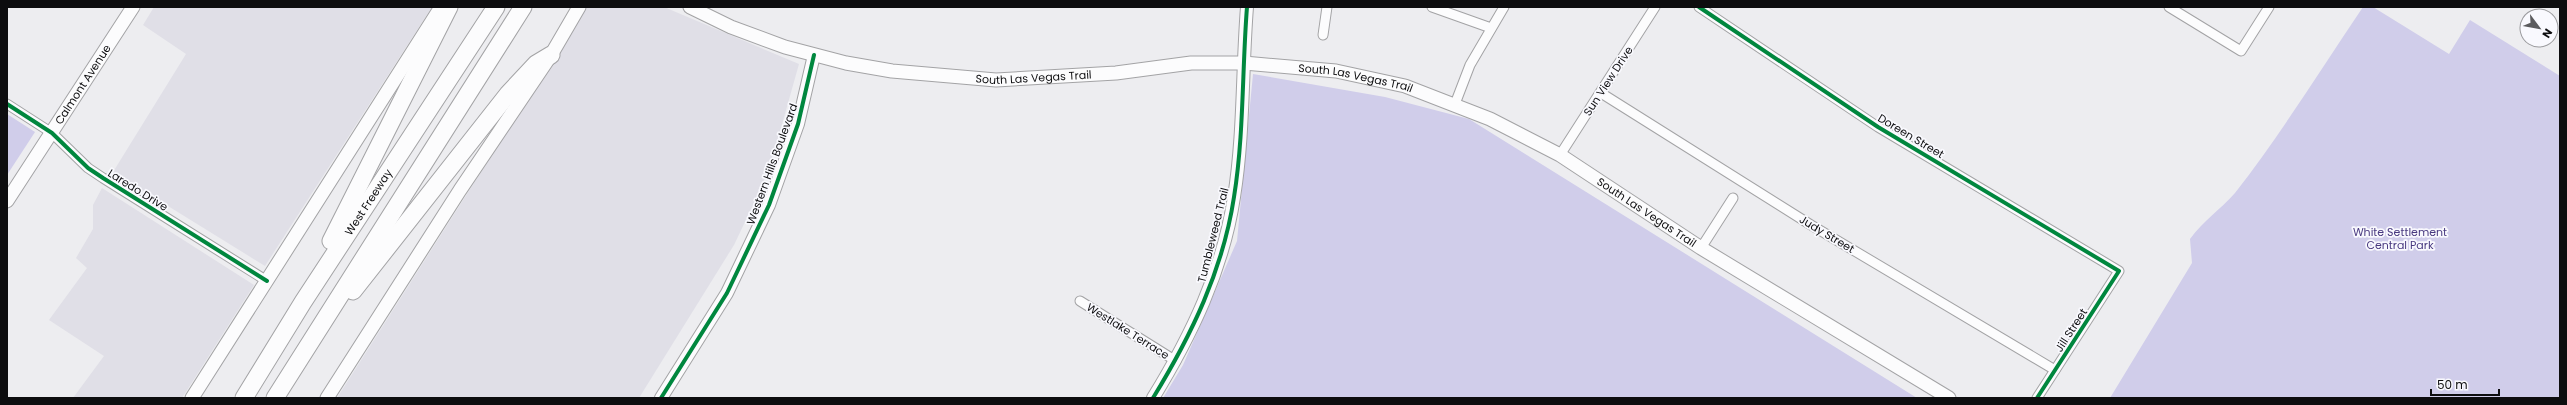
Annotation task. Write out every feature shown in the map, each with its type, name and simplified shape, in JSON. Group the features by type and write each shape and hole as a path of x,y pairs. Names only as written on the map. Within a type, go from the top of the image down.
{"highway":[{"path":"303,302 315,269 335,235 449,7"},
{"name":"West Freeway","path":"244,398 303,302 496,7"},
{"path":"275,398 523,7"},
{"path":"328,314 360,283 508,94 536,64 551,55"}],"main road":[{"name":"Calmont Avenue","path":"7,201 133,7"},
{"path":"192,398 441,7"},
{"path":"327,398 460,190 551,55 580,7"},
{"name":"South Las Vegas Trail","path":"690,7 731,27 814,55 892,70 996,80 1116,73 1191,63 1244,63 1308,68 1366,77 1405,86 1455,104 1490,119 1560,155 1701,248 1949,398"}],"street":[{"name":"Tumbleweed Trail","path":"1153,398 1190,336 1208,292 1234,198 1247,7"},
{"path":"1323,35 1327,7"},
{"path":"1432,7 1491,28"},
{"path":"1455,104 1470,64 1504,7"},
{"name":"Sun View Drive","path":"1560,155 1655,7"},
{"name":"Doreen Street","path":"1699,7 1878,127 2119,271"},
{"path":"2169,7 2241,51 2269,7"},
{"name":"Western Hills Boulevard","path":"661,398 729,289 769,205 798,124 814,55"},
{"name":"Judy Street","path":"1601,93 1811,225 2055,370"},
{"name":"Laredo Drive","path":"7,104 52,133 88,168 267,281"},
{"path":"1701,248 1733,198"},
{"name":"Jill Street","path":"2038,398 2119,271"},
{"name":"Westlake Terrace","path":"1080,301 1176,361"}],"shaded area":[{"path":"154,7 432,7 265,266 113,172 186,54 143,25"},
{"path":"586,7 664,7 799,64 777,142 762,186 734,245 639,398 337,398"},
{"path":"102,188 254,285 182,398 73,398 104,356 49,320 87,268 76,258 93,229 93,205"}],"green space":[{"name":"White Settlement Central Park","path":"2363,7 2373,7 2449,54 2470,20 2560,76 2560,398 2110,398 2192,263 2190,239 2201,226 2235,193 2252,171 2285,125"},
{"path":"1253,74 1385,97 1469,119 1917,398 1163,398 1183,365 1237,241"},
{"path":"7,114 35,132 7,175"}],"cycle path":[{"path":"1153,398 1180,351 1204,302 1214,276 1229,224 1240,150 1247,7"},
{"path":"1699,7 1878,127 2119,271 2037,398"},
{"path":"661,398 727,293 769,205 798,124 814,55"},
{"path":"7,104 52,133 88,168 267,281"}]}
